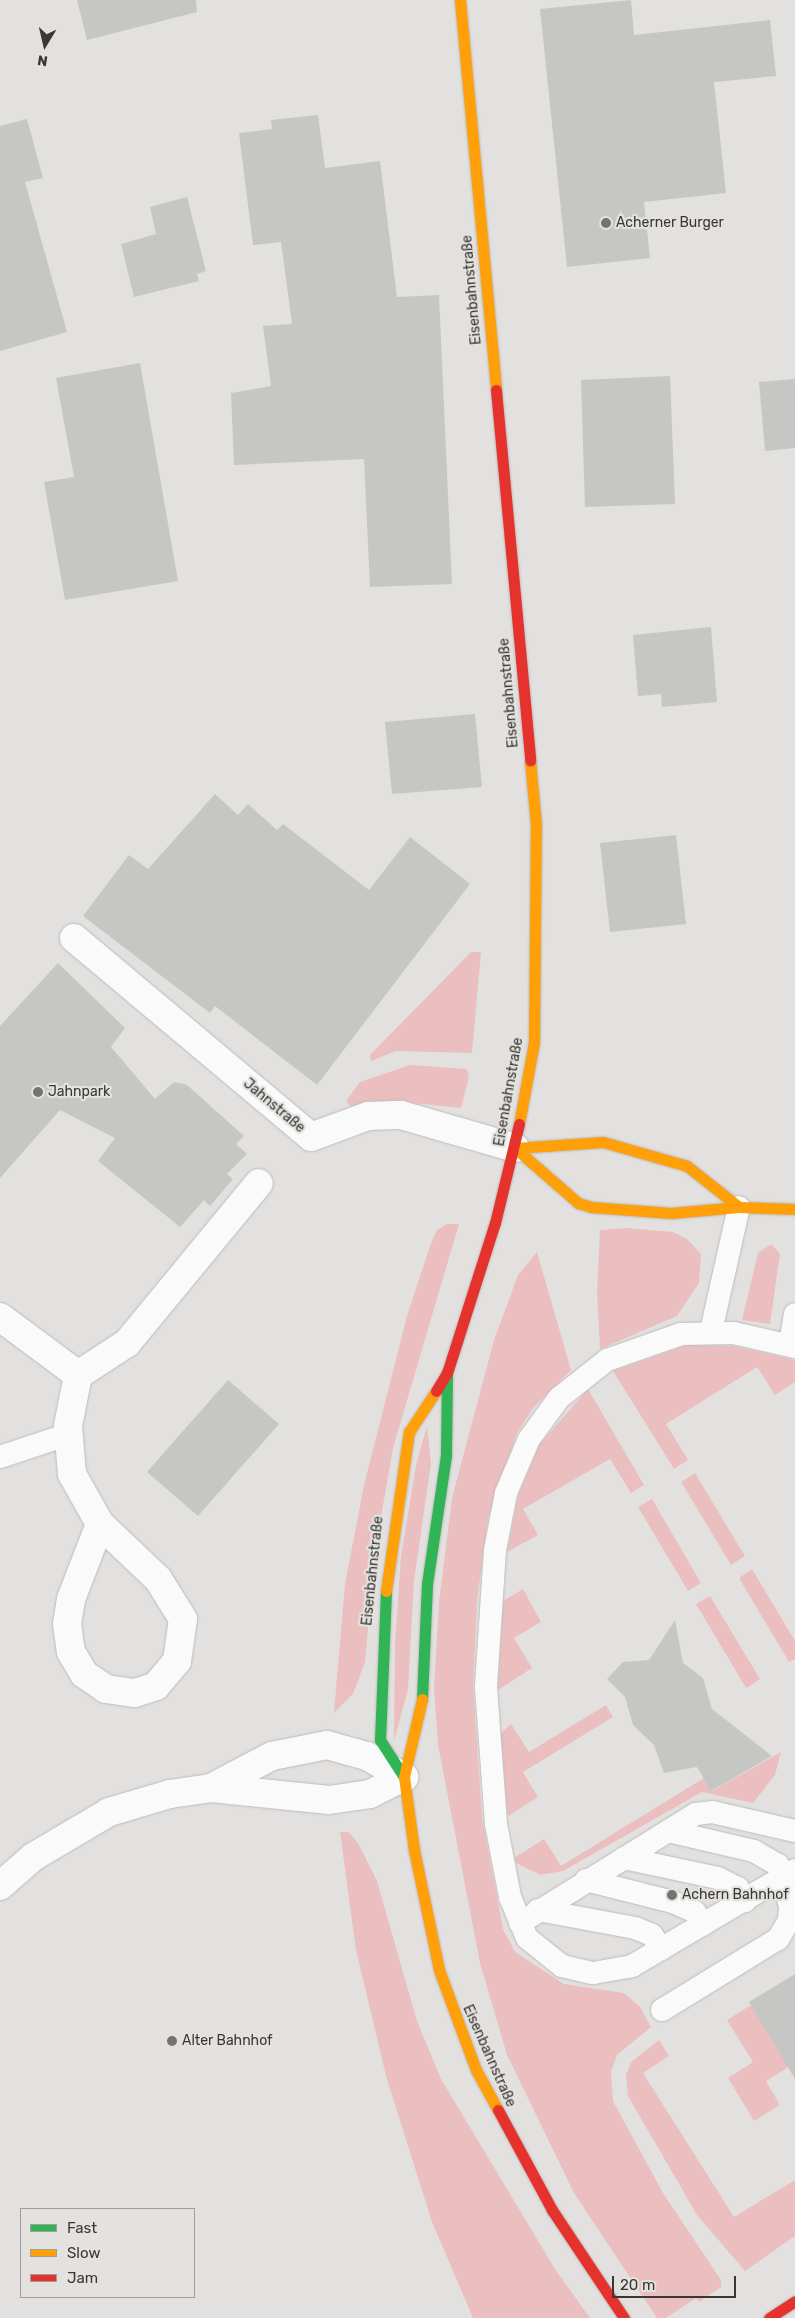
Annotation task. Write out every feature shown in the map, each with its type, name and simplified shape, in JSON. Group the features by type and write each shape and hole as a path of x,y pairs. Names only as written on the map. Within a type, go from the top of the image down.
{"street":[{"name":"Eisenbahnstraße","path":"460,0 536,826 534,1042 515,1148 447,1373 409,1432 388,1547 381,1642 380,1740 404,1777 439,1970 476,2070 552,2210 624,2318"},
{"name":"Jahnstraße","path":"74,938 311,1137 368,1116 401,1115 515,1148"},
{"path":"515,1148 603,1142 687,1166 739,1206"},
{"path":"515,1148 578,1203 591,1207 671,1213 739,1206 795,1209"},
{"path":"100,1524 71,1599 67,1624 71,1652 84,1674 106,1689 135,1693 156,1686 178,1661 183,1619 158,1579 100,1524 72,1474 69,1434 78,1375 127,1343 259,1183"},
{"path":"0,1317 78,1375"},
{"name":"Eisenbahnstraße","path":"404,1777 421,1717 427,1584 446,1455 447,1373"},
{"path":"211,1788 272,1756 327,1745 367,1756 404,1777"},
{"path":"0,1886 33,1857 109,1812 170,1794 211,1788 329,1800 370,1794 404,1777"},
{"path":"769,2318 795,2301"}],"lane":[{"path":"711,1331 739,1206"},
{"path":"789,1874 662,1949 613,1972 578,1971 543,1954 520,1923 499,1847 486,1712 492,1575 506,1493 544,1416 580,1380 607,1360 641,1345 711,1331 792,1346 795,1314"},
{"path":"0,1457 69,1434"},
{"path":"520,1923 586,1880 696,1814 712,1812 795,1831"},
{"path":"662,2010 783,1934 790,1906 789,1874 778,1865 754,1851 668,1831"},
{"path":"624,1858 718,1878 738,1888 745,1900"},
{"path":"586,1880 673,1902 695,1912 703,1924"},
{"path":"538,1910 635,1928 652,1935 662,1949"}],"shaded area":[{"path":"471,952 481,952 472,1053 396,1051 371,1061 370,1055"},
{"path":"410,1065 467,1069 469,1077 461,1108 395,1101 351,1107 346,1101 360,1082"},
{"path":"447,1224 459,1224 393,1448 376,1546 365,1662 353,1694 334,1713 345,1584 364,1485 407,1316 431,1243 437,1230"},
{"path":"626,1228 673,1232 687,1239 701,1254 699,1283 677,1316 600,1349 597,1293 600,1230"},
{"path":"771,1244 780,1254 770,1324 742,1320 758,1253"},
{"path":"537,1252 571,1370 533,1408 517,1433 488,1518 477,1601 473,1687 482,1818 503,1929 515,1952 564,1984 624,1993 640,2007 651,2027 617,2055 611,2072 613,2101 663,2193 721,2280 721,2287 699,2302 696,2298 666,2318 657,2318 574,2193 507,2055 480,1963 438,1745 434,1688 439,1602 452,1498 494,1340 518,1275"},
{"path":"687,1345 733,1346 787,1358 795,1361 795,1382 775,1395 757,1367 666,1424 688,1460 674,1469 613,1371"},
{"path":"588,1389 644,1485 631,1493 610,1459 523,1509 538,1535 507,1552 518,1496 539,1445"},
{"path":"427,1426 431,1464 414,1581 408,1689 394,1741 395,1643 401,1556 416,1465"},
{"path":"695,1473 745,1556 731,1565 681,1482"},
{"path":"652,1499 701,1583 688,1591 638,1507"},
{"path":"752,1569 795,1641 795,1659 789,1662 739,1578"},
{"path":"523,1589 541,1622 514,1638 532,1668 498,1690 503,1601"},
{"path":"710,1596 760,1679 746,1688 696,1604"},
{"path":"606,1705 613,1717 523,1772 538,1797 508,1816 500,1734 511,1724 529,1752"},
{"path":"781,1752 775,1775 753,1803 702,1792 563,1871 540,1875 516,1863 514,1858 544,1839 561,1866 704,1778 712,1791"},
{"path":"340,1832 349,1832 358,1843 377,1881 417,2021 441,2079 555,2269 590,2318 473,2318 432,2222 386,2076 356,1950"},
{"path":"751,2005 795,2063 766,2081 780,2105 754,2121 728,2078 753,2062 727,2020"},
{"path":"659,2040 669,2056 643,2073 734,2217 795,2180 795,2236 745,2271 697,2215 628,2096 626,2075 631,2062"}],"building":[{"path":"77,0 196,0 197,12 87,40"},
{"path":"631,0 634,35 770,20 776,76 714,82 726,193 644,202 650,258 567,267 540,9"},
{"path":"318,115 325,168 380,161 397,297 439,295 452,584 370,587 364,459 234,465 231,393 271,386 263,326 292,324 281,242 253,245 239,133 272,129 271,120"},
{"path":"27,119 43,178 25,182 67,332 0,351 0,126"},
{"path":"187,197 206,271 197,274 199,281 134,297 121,244 156,234 150,207"},
{"path":"140,363 178,581 65,600 44,482 74,477 56,378"},
{"path":"670,376 675,504 585,507 581,380"},
{"path":"795,379 795,448 765,451 759,382"},
{"path":"711,627 717,702 662,707 661,694 638,696 633,635"},
{"path":"475,714 482,787 392,794 385,722"},
{"path":"215,794 238,815 248,804 277,830 283,824 369,890 410,837 470,884 317,1085 215,1006 210,1013 83,916 129,855 148,869"},
{"path":"676,835 686,924 610,932 600,843"},
{"name":"Jahnpark","path":"58,963 125,1028 111,1047 155,1099 174,1082 187,1085 244,1136 236,1144 247,1154 227,1174 233,1179 210,1206 204,1200 180,1227 98,1161 115,1138 60,1110 0,1178 0,1026"},
{"path":"228,1380 279,1424 198,1516 147,1472"},
{"path":"675,1620 683,1663 703,1678 712,1709 772,1756 711,1791 697,1767 664,1773 654,1745 633,1725 625,1697 607,1679 623,1662 649,1660"},
{"path":"795,1974 795,2079 749,2002"}],"traffic: fast":[{"path":"422,1699 427,1584 446,1455 447,1373"},
{"path":"386,1591 380,1740 404,1777"}],"traffic: slow":[{"path":"460,0 496,390"},
{"path":"519,1124 534,1042 536,825 530,760"},
{"path":"515,1148 603,1142 687,1166 739,1207"},
{"path":"515,1148 578,1203 591,1207 671,1213 739,1207 795,1209"},
{"path":"386,1591 409,1432 436,1391"},
{"path":"422,1699 404,1777 414,1850 439,1970 476,2070 498,2110"}],"traffic: jam":[{"path":"496,390 530,760"},
{"path":"436,1391 447,1373 495,1223 519,1124"},
{"path":"498,2110 552,2210 624,2318"},
{"path":"769,2318 795,2301"}],"place":[{"name":"Acherner Burger","path":"606,223"},
{"name":"Jahnpark","path":"38,1092"},
{"name":"Achern Bahnhof","path":"672,1895"},
{"name":"Alter Bahnhof","path":"172,2041"}]}
